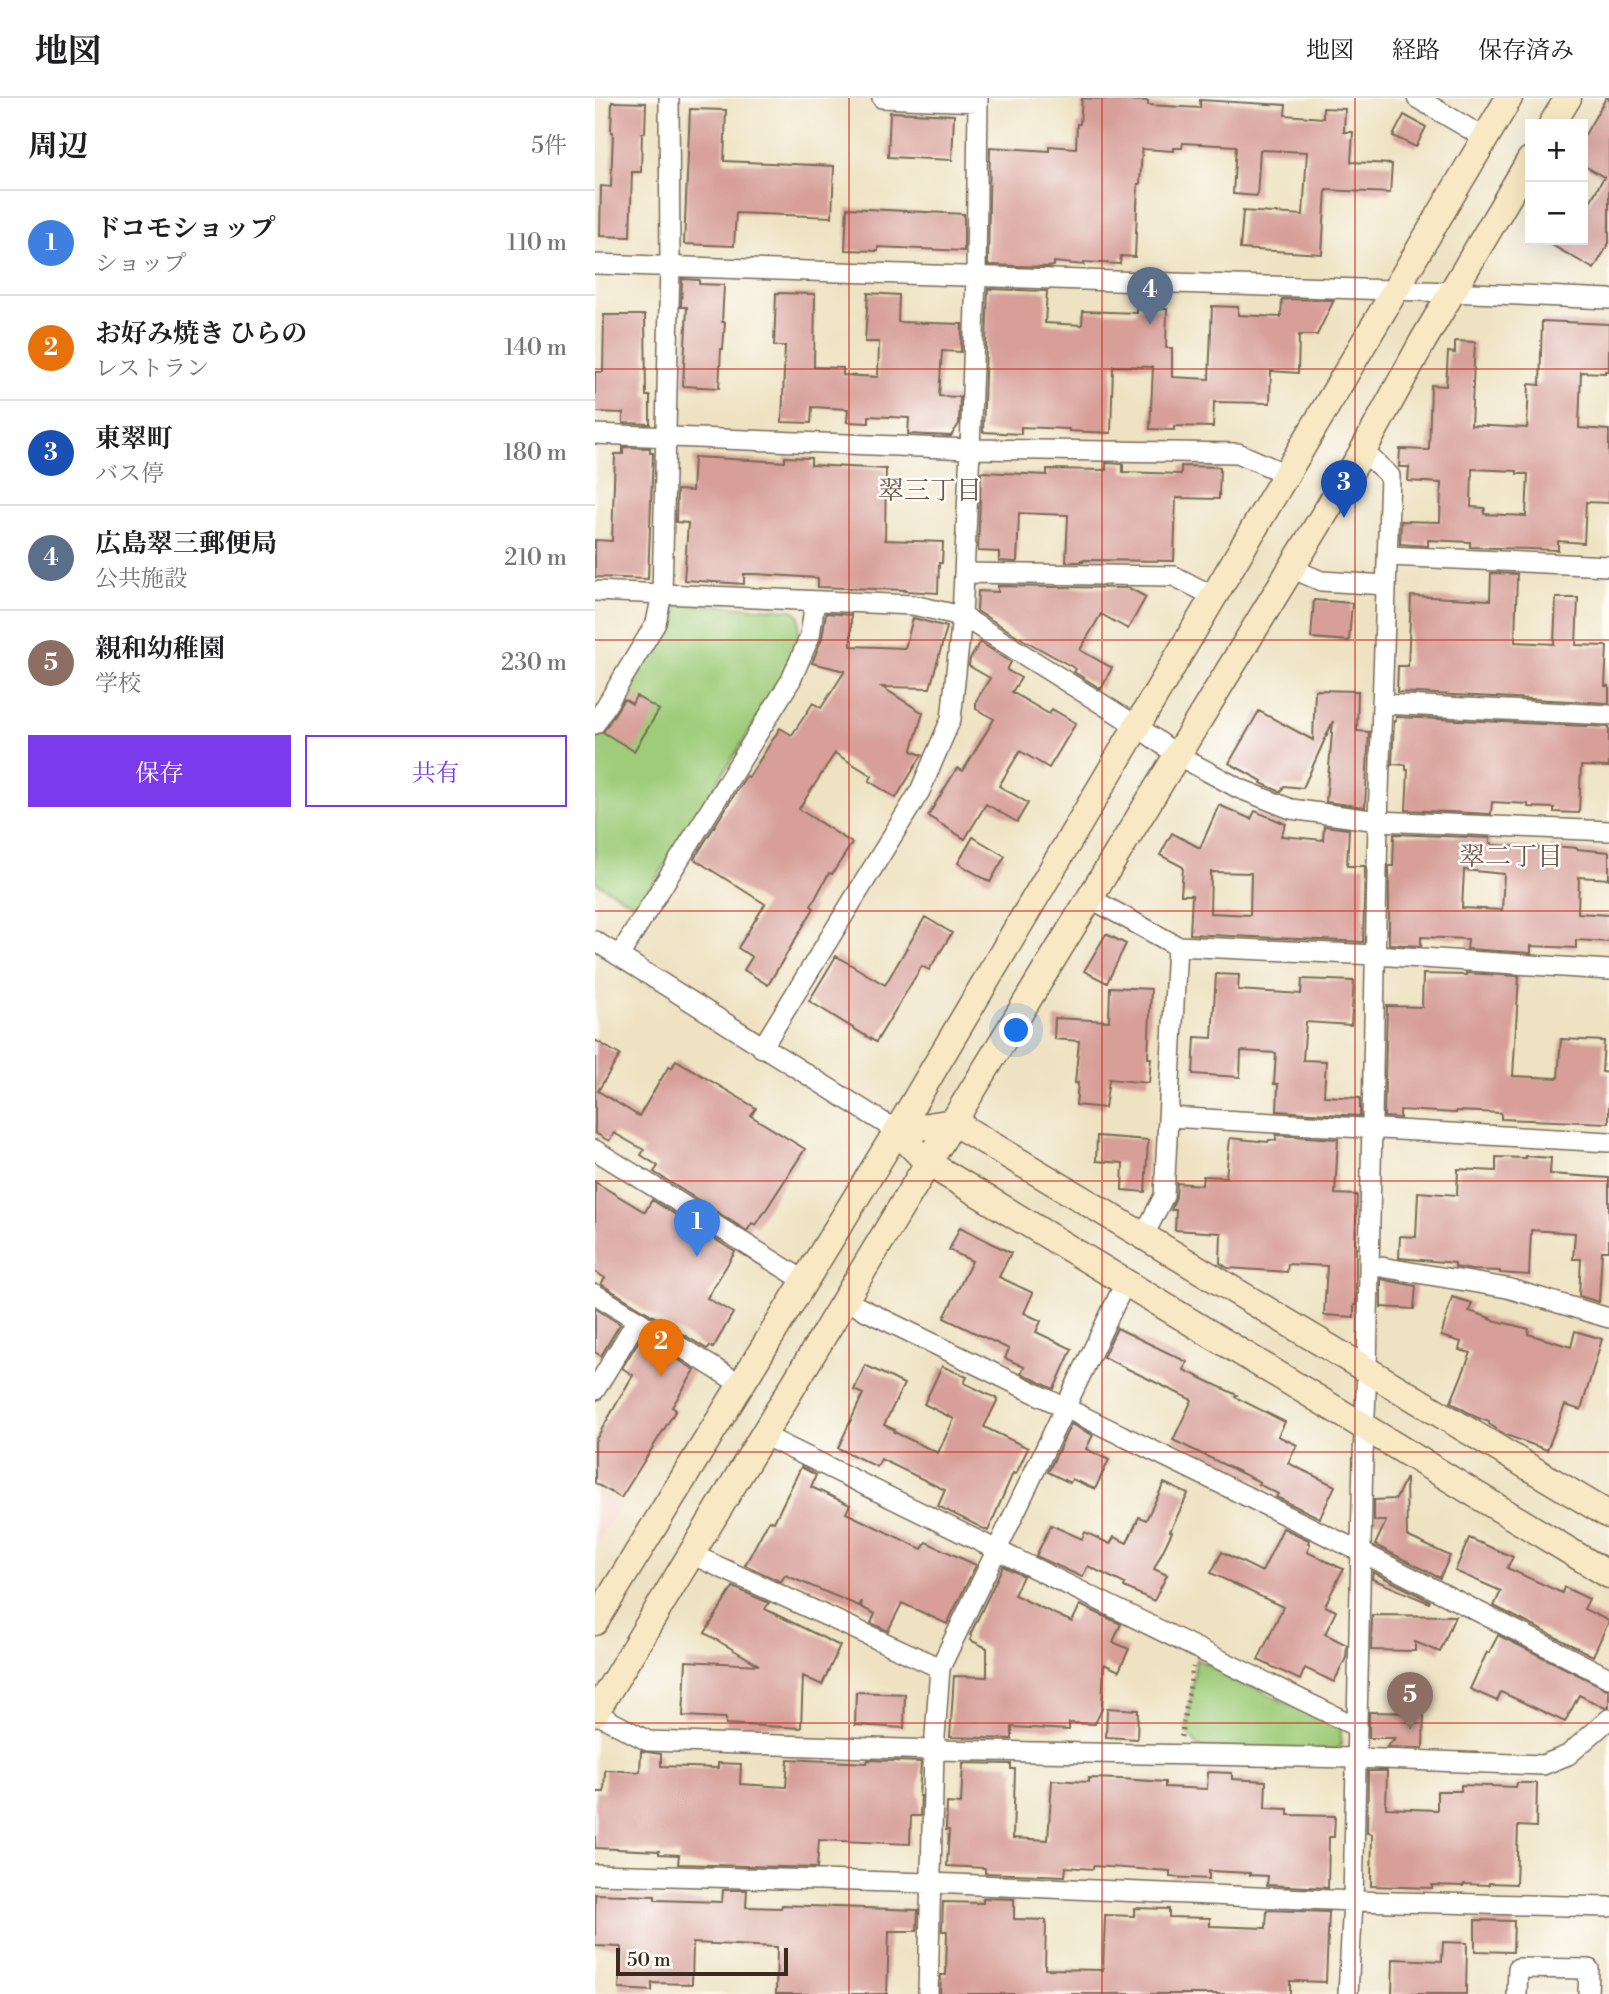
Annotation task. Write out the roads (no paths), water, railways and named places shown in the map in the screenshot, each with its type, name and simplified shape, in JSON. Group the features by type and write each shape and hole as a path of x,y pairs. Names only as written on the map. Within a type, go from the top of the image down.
{"street":[{"path":"595,724 656,623 662,594 670,266 669,98"},
{"path":"762,1048 920,791 951,719 964,573 976,277 978,100 882,98"},
{"path":"1417,98 1485,138"},
{"path":"595,1622 897,1131 1509,98"},
{"path":"1555,119 1568,98"},
{"path":"1525,168 1451,292 1363,451 595,1713 648,1741 1543,1765 1568,1755 1609,1719"},
{"path":"595,264 1609,299"},
{"path":"595,434 969,449 1238,453 1286,474"},
{"path":"1348,1994 1353,1901 1367,1371 1378,821 1390,476 1363,451"},
{"path":"1388,556 1609,566"},
{"path":"1291,568 1321,581 1387,585"},
{"path":"964,573 1174,576 1213,596"},
{"path":"595,591 913,605 962,617 1137,726 1177,755 1238,788 1291,809 1378,821 1609,831"},
{"path":"619,956 791,680 810,636 815,601"},
{"path":"1383,704 1609,715"},
{"path":"1090,898 1177,946 1609,970"},
{"path":"595,941 897,1131 928,1163 1609,1575"},
{"path":"1143,1237 1164,1196 1177,946"},
{"path":"1169,1117 1609,1142"},
{"path":"897,1131 953,1122 1609,1515"},
{"path":"595,1150 805,1281"},
{"path":"1369,1265 1507,1288 1609,1318"},
{"path":"928,1994 934,1750 940,1668 1125,1283"},
{"path":"595,1294 742,1385"},
{"path":"844,1300 1361,1552 1609,1678"},
{"path":"595,1390 637,1320"},
{"path":"763,1435 1357,1727"},
{"path":"691,1554 940,1668"},
{"path":"595,1874 930,1883 1353,1901 1609,1907"},
{"path":"1517,1994 1518,1968 1588,1969 1588,1994"}],"place":[{"name":"広島翠三郵便局","path":"1150,325"},
{"name":"東翠町","path":"1344,518"},
{"name":"ドコモショップ","path":"697,1257"},
{"name":"お好み焼き ひらの","path":"661,1377"},
{"name":"親和幼稚園","path":"1410,1730"}],"district":[{"name":"翠三丁目","path":"930,490"},
{"name":"翠二丁目","path":"1511,856"}]}
